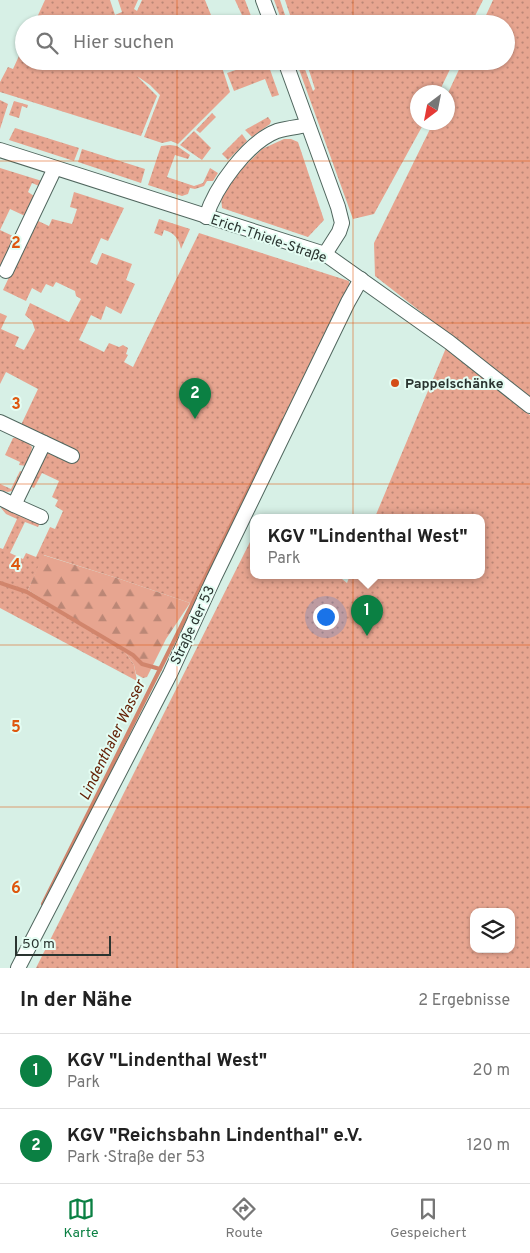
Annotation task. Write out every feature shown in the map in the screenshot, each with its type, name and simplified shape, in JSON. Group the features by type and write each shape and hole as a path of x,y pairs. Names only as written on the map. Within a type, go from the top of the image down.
{"street":[{"path":"263,0 269,15"},
{"path":"288,70 338,207 342,223 339,232 325,254"},
{"path":"206,217 214,197 223,182 241,160 256,146 266,137 278,131 308,125"},
{"name":"Erich-Thiele-Straße","path":"0,150 325,254 449,342 530,406"},
{"path":"6,271 55,168"},
{"name":"Straße der 53","path":"18,968 170,674 214,578 348,302 361,279"},
{"path":"0,422 72,456"},
{"path":"14,504 44,443"},
{"path":"0,498 41,518"}],"green space":[{"path":"45,0 110,0 115,15 38,15"},
{"path":"118,0 138,0 134,9 137,11 142,0 205,0 211,15 115,15 122,12"},
{"path":"235,0 245,0 251,15 242,15"},
{"path":"274,0 280,0 285,15 280,15"},
{"path":"285,0 483,0 476,15 290,15"},
{"path":"493,0 530,0 530,397 375,276 374,243 430,130 455,130 455,85 452,85 459,70 515,70 515,15 486,15"},
{"path":"15,65 15,70 223,70 230,92 178,144 171,141 162,143 144,137 160,95 137,76 157,96 141,136 0,92 0,82 8,67 13,69"},
{"path":"236,70 270,70 279,95 272,97 265,79 234,91 227,73"},
{"path":"299,70 305,70 313,91 315,89 309,70 450,70 442,85 410,85 410,130 420,130 374,214 353,219"},
{"path":"0,100 8,104 0,129"},
{"path":"14,101 28,105 27,108 22,106 19,118 9,115"},
{"path":"212,113 216,117 200,133 196,130"},
{"path":"268,117 271,121 270,124 252,137 245,130"},
{"path":"15,128 79,148 74,161 9,140"},
{"path":"194,131 211,148 202,160 180,145"},
{"path":"242,134 247,141 228,160 222,154"},
{"path":"284,139 298,142 324,220 308,237 222,208 221,197 238,173 262,149"},
{"path":"161,146 177,146 190,155 188,159 175,155 167,177 194,186 203,183 210,168 218,173 213,181 207,181 204,186 195,189 190,188 188,194 182,196 148,185"},
{"path":"82,149 145,169 141,183 78,162"},
{"path":"0,168 42,181 39,186 32,183 28,192 34,196 25,216 10,209 0,230"},
{"path":"74,192 124,208 108,241 101,238 90,262 97,265 102,253 132,264 126,280 135,284 121,314 106,306 101,320 91,315 79,340 104,352 109,343 119,347 123,345 128,348 126,354 128,355 124,362 133,367 199,233 349,281 350,288 195,609 190,603 44,555 28,590 125,652 134,665 137,681 0,608 0,548 3,549 17,519 6,514 1,508 3,505 40,523 38,527 25,522 10,553 23,559 26,553 36,557 50,527 55,529 63,511 55,506 58,500 52,497 59,481 42,473 34,488 29,486 48,452 21,425 38,389 6,372 0,384 0,313 7,316 1,329 19,337 15,346 24,350 35,330 32,321 25,315 30,303 69,322 81,299 76,296 75,291 56,282 53,287 46,284 41,293 32,288 26,301 3,290 36,220 49,226 52,219 72,224 77,209 70,207"},
{"path":"159,219 190,229 181,249 178,239 171,233 164,230 162,236 154,233"},
{"path":"0,230 15,237 0,269"},
{"path":"446,348 530,415 530,968 36,968 250,542 250,579 342,579 347,583 348,579 485,579 485,514 376,514"},
{"path":"18,437 32,447 26,466 19,465 20,462 5,455 13,438"},
{"path":"20,471 23,472 12,491 0,490 0,484 11,489"},
{"path":"43,555 190,603 166,639 147,677 143,678 136,674 134,665 125,652 28,590"}],"waterway":[{"path":"160,669 283,420"},
{"name":"Lindenthaler Wasser","path":"0,583 27,592 133,655 142,664 160,669 43,904"}],"place":[{"name":"Pappelschänke","path":"395,383"},
{"name":"KGV \"Reichsbahn Lindenthal\" e.V.","path":"195,419"},
{"name":"KGV \"Lindenthal West\"","path":"367,636"}]}
